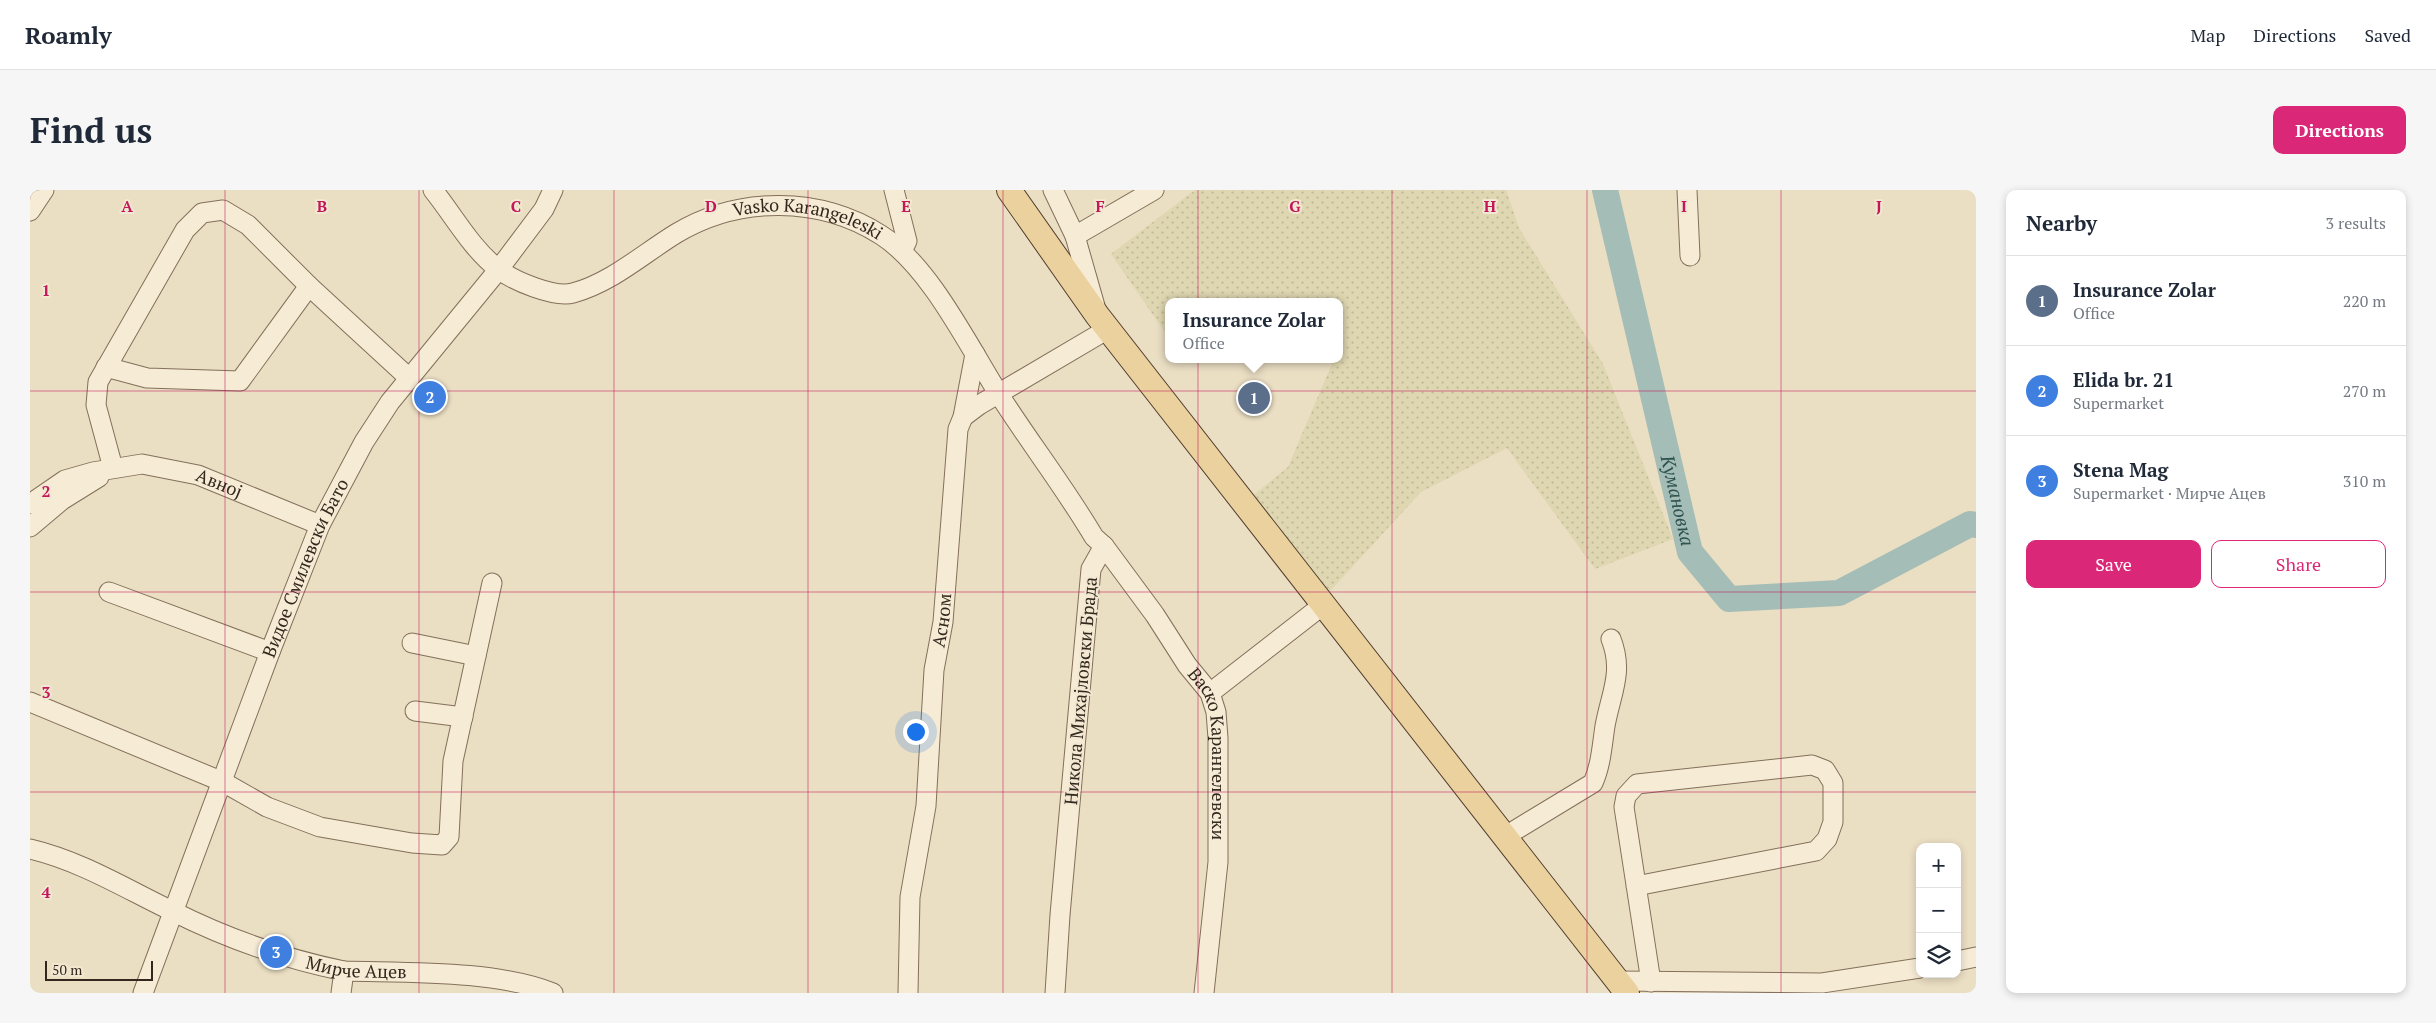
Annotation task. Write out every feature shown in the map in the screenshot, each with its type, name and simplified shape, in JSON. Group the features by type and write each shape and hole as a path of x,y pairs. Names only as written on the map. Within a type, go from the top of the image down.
{"main road":[{"path":"1009,190 1103,322 1623,987"}],"street":[{"path":"30,211 42,190"},
{"path":"433,190 466,236 499,270"},
{"name":"Видое Смилевски Бато","path":"143,993 270,652 320,525 364,442 409,378 499,270 544,209 553,190"},
{"path":"894,190 907,241 902,251"},
{"path":"963,417 1103,322 1075,236 1053,190"},
{"path":"1075,236 1154,190"},
{"path":"1686,190 1690,256"},
{"name":"Vasko Karangeleski","path":"499,270 543,291 571,294 594,285 678,232 710,216 743,208 773,206 800,206 834,212 882,235 902,251 946,306 999,394"},
{"path":"113,468 96,404 98,382 185,230 202,213 223,210 248,225 309,286 409,378"},
{"path":"106,367 147,378 240,381 309,286"},
{"name":"Асном","path":"908,993 910,896 926,806 934,670 943,622 958,429 963,417 975,354"},
{"path":"999,394 1094,537 1104,546"},
{"name":"Авној","path":"30,504 66,480 113,468 142,464 198,475 320,525"},
{"name":"Авној","path":"30,527 62,500 113,468"},
{"name":"Васко Карангелевски","path":"1104,546 1155,614 1187,665 1210,692 1216,712 1218,738 1218,862 1204,993"},
{"name":"Никола Михајловски Брада","path":"1055,993 1060,915 1091,569 1104,546"},
{"path":"30,702 223,782 268,807 320,827 412,843 442,845 449,837 453,761 492,583"},
{"path":"109,592 270,652"},
{"path":"1210,692 1323,605"},
{"path":"1504,837 1592,783 1598,772 1606,724 1616,683 1617,655 1611,639"},
{"path":"412,643 476,656"},
{"path":"414,711 463,717"},
{"path":"1636,886 1816,852 1827,839 1833,822 1833,784 1825,770 1812,765 1637,784 1626,796 1624,807 1636,886 1651,982"},
{"name":"Мирче Ацев","path":"30,850 45,853 94,872 174,912 263,948 344,971 493,979 532,985 553,993"},
{"path":"1961,960 1976,957"},
{"path":"1623,987 1651,982 1822,983 1916,969"},
{"path":"341,993 344,971"}],"shaded area":[{"path":"1195,190 1506,190 1519,228 1603,364 1673,539 1595,569 1507,448 1421,492 1321,601 1246,501 1288,467 1332,363 1343,363 1343,298 1165,298 1165,332 1111,254"}],"waterway":[{"name":"Кумановка","path":"1605,190 1690,552 1729,599 1839,593 1970,524 1976,525"}],"place":[{"name":"Elida br. 21","path":"430,397"},
{"name":"Insurance Zolar","path":"1254,398"},
{"name":"Stena Mag","path":"276,952"}]}
